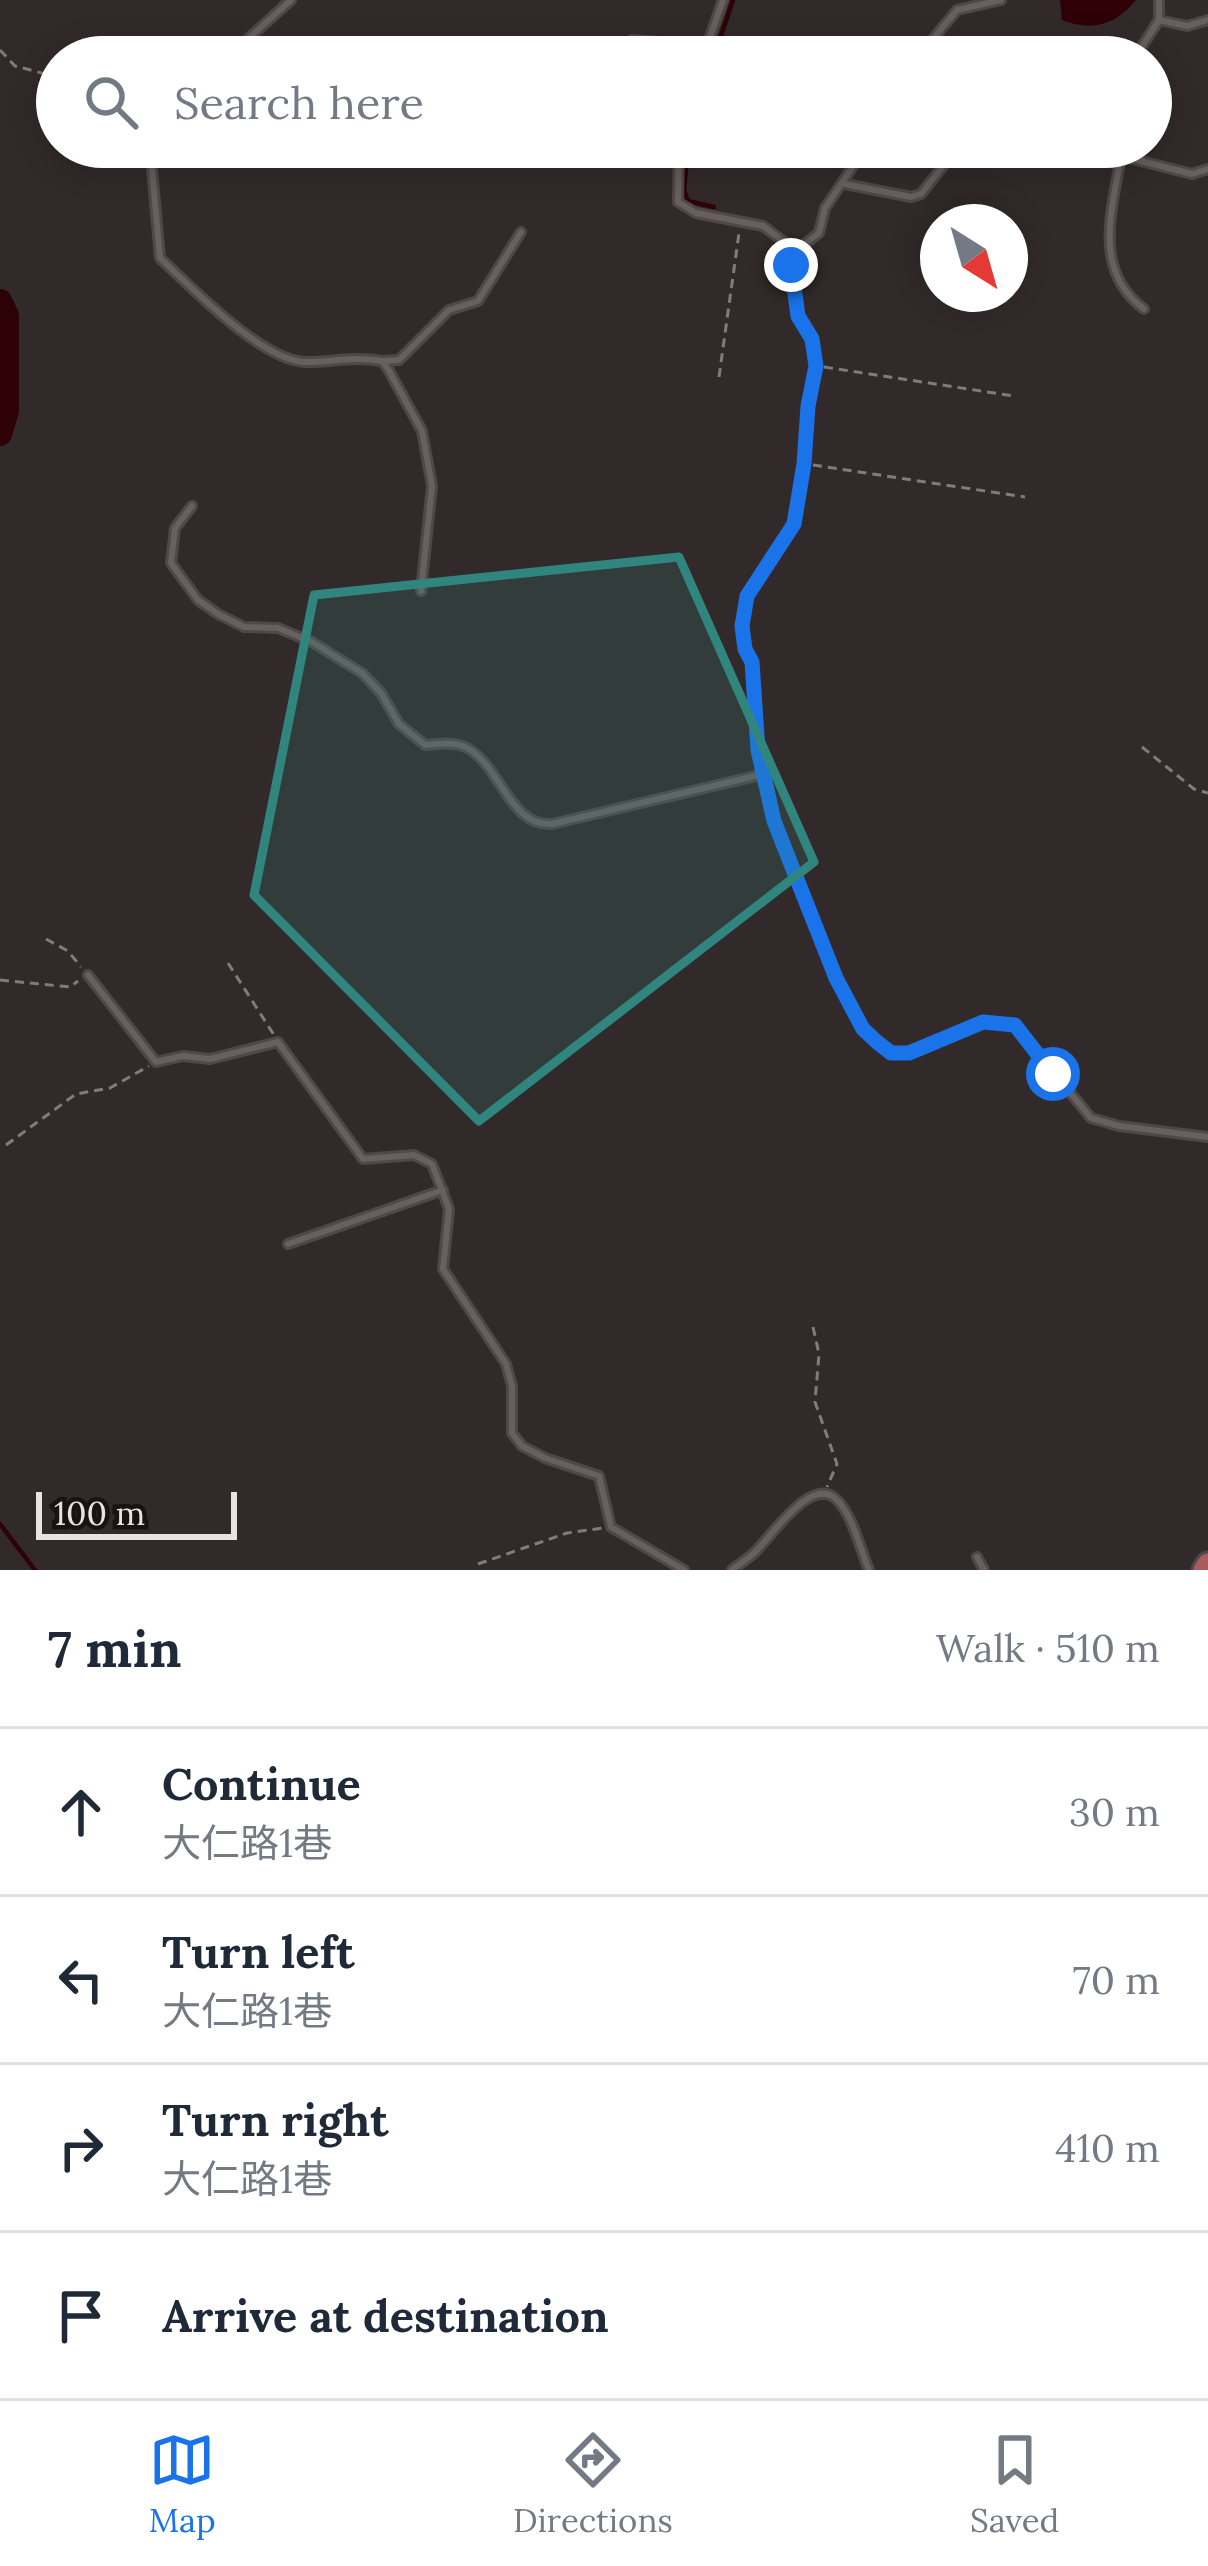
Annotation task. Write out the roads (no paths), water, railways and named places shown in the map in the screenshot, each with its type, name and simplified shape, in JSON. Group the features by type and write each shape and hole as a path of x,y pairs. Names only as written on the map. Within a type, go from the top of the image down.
{"lane":[{"path":"251,36 291,0"},
{"path":"710,36 723,0"},
{"path":"935,36 957,10 1001,0"},
{"path":"1149,36 1159,20 1159,0"},
{"path":"1159,20 1186,26 1208,20"},
{"path":"152,168 160,257 230,324 305,362 350,356 399,359 449,310 478,301 521,232"},
{"path":"679,168 678,202 696,213 763,226 796,251"},
{"path":"854,168 825,208 819,233 796,251 791,265 798,316 812,339 816,366 804,464 794,524 747,596 742,626 752,662 764,774 781,842 836,978 863,1029 891,1053 909,1053 983,1022 1015,1025 1091,1118 1208,1137"},
{"path":"845,184 911,197 921,194 941,168"},
{"path":"1119,168 1106,247 1126,296 1144,309"},
{"path":"1170,168 1192,174 1208,169"},
{"path":"382,361 422,431 426,449 432,486 421,591"},
{"path":"192,506 175,528 171,562 198,600 244,627 278,628 312,642 362,673 381,693 399,724 425,745 457,743 473,751 535,823 552,824 764,774"},
{"path":"88,975 156,1062 183,1056 210,1059 278,1042 363,1160 414,1155 431,1164 449,1209 443,1269 506,1364 512,1386 512,1433 522,1446 545,1458 599,1475 611,1527 684,1570"},
{"path":"288,1244 443,1190"},
{"path":"731,1570 753,1555 790,1512 824,1492 843,1508 869,1570"},
{"path":"977,1557 984,1570"}],"waterway":[{"path":"721,36 733,0"},
{"path":"686,168 688,201 714,207"},
{"path":"0,301 7,315 7,411 0,434"},
{"path":"0,1524 35,1570"}]}
